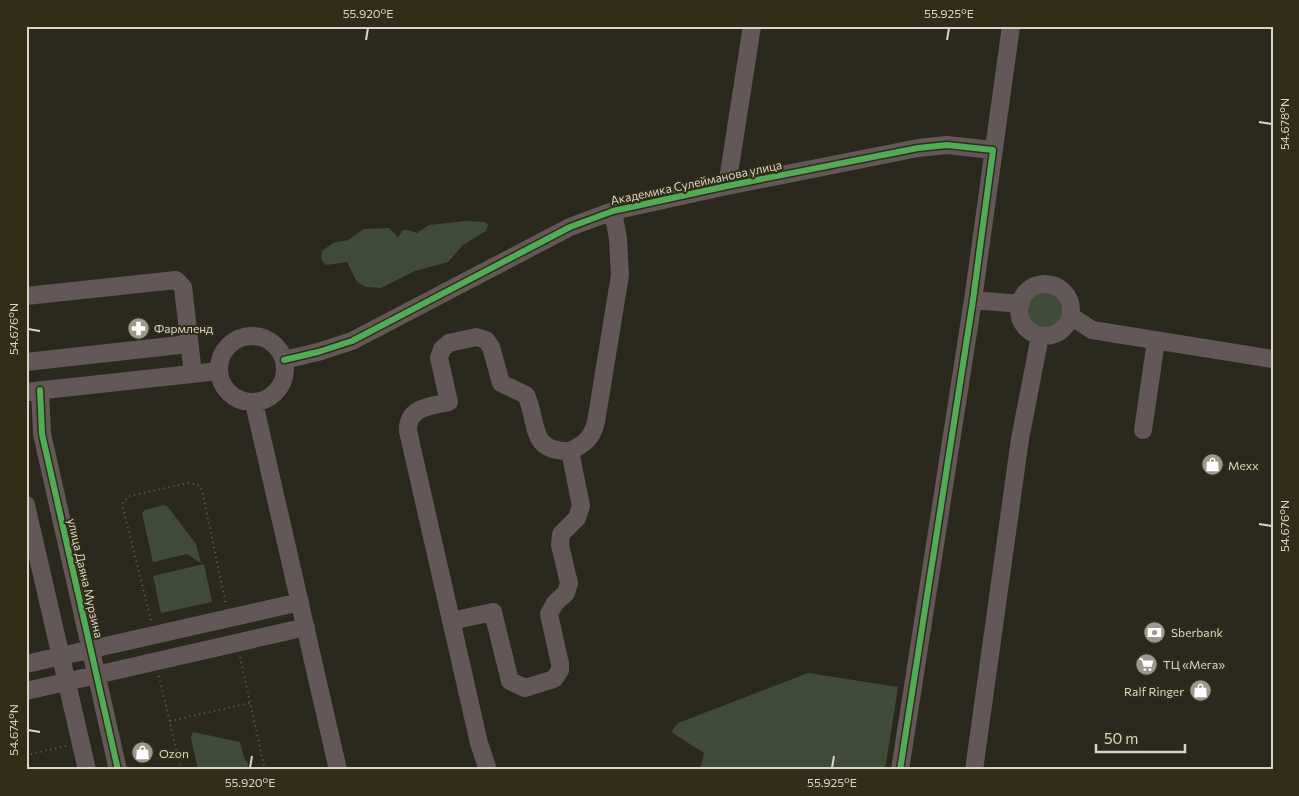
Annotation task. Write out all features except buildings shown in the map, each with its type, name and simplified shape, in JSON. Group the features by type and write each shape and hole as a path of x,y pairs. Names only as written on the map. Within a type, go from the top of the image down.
{"street":[{"path":"727,186 752,26"},
{"path":"900,770 973,300 1012,26"},
{"name":"Академика Сулейманова улица","path":"284,360 352,341 555,234 613,211 918,148 947,145 993,150"},
{"path":"488,770 479,743 408,431 410,418 419,409 449,402 439,358 442,349 449,343 476,338 489,343 501,382 526,395 538,439 551,449 570,451 582,446 589,439 596,422 620,275 620,251 613,211"},
{"path":"26,296 176,280 182,287 193,374"},
{"path":"1039,285 1052,285 1064,292 1070,302 1071,316 1061,331 1050,336 1040,336 1024,326 1020,314 1021,304 1030,289 1039,285"},
{"path":"973,300 1021,304"},
{"path":"1071,316 1092,330 1273,359"},
{"path":"250,336 263,338 272,343 284,360 285,374 279,388 268,398 254,403 236,399 227,392 221,382 219,371 220,358 227,347 238,340 250,336"},
{"path":"974,770 1020,439 1040,336"},
{"path":"1143,430 1156,341"},
{"path":"26,362 189,344"},
{"path":"33,391 219,371"},
{"name":"улица Даяна Мурзина","path":"33,391 33,420 91,649 118,770"},
{"path":"254,403 338,770"},
{"path":"451,621 493,612 507,676 514,684 525,688 548,682 558,675 560,664 549,614 554,603 566,593 569,584 560,544 561,534 577,518 582,506 570,451"},
{"path":"26,505 86,770"},
{"path":"26,664 300,602"},
{"path":"26,690 306,627"}],"path":[{"path":"150,616 123,502 130,496 158,489 188,483 198,485 202,490 224,599"},
{"path":"240,660 266,770"},
{"path":"160,678 181,770"},
{"path":"170,722 250,703"},
{"path":"26,755 59,747"}],"green space":[{"path":"466,221 485,222 488,224 486,231 463,245 448,262 415,271 381,288 366,287 357,282 347,262 326,265 321,259 322,251 333,243 348,240 364,229 389,228 398,237 403,230 417,233 429,225"},
{"path":"1045,292 1052,293 1058,298 1063,304 1063,318 1058,324 1052,329 1045,330 1038,329 1032,324 1027,318 1026,311 1027,304 1032,298 1038,293"},
{"path":"164,505 168,507 196,544 201,563 187,554 153,562 142,513 145,510"},
{"path":"204,564 212,602 161,613 153,576"},
{"path":"808,673 898,687 885,770 700,770 704,753 671,732 678,723"},
{"path":"193,732 240,742 249,770 198,770 191,738"}],"cycle path":[{"path":"284,360 352,341 570,227 613,211 918,148 947,145 993,150 973,300 900,770"},
{"path":"40,390 42,434 118,770"}],"place":[{"name":"Фармленд","path":"138,328"},
{"name":"Mexx","path":"1212,465"},
{"name":"Sberbank","path":"1155,632"},
{"name":"ТЦ «Мега»","path":"1147,664"},
{"name":"Ralf Ringer","path":"1200,691"},
{"name":"Ozon","path":"143,753"}]}
